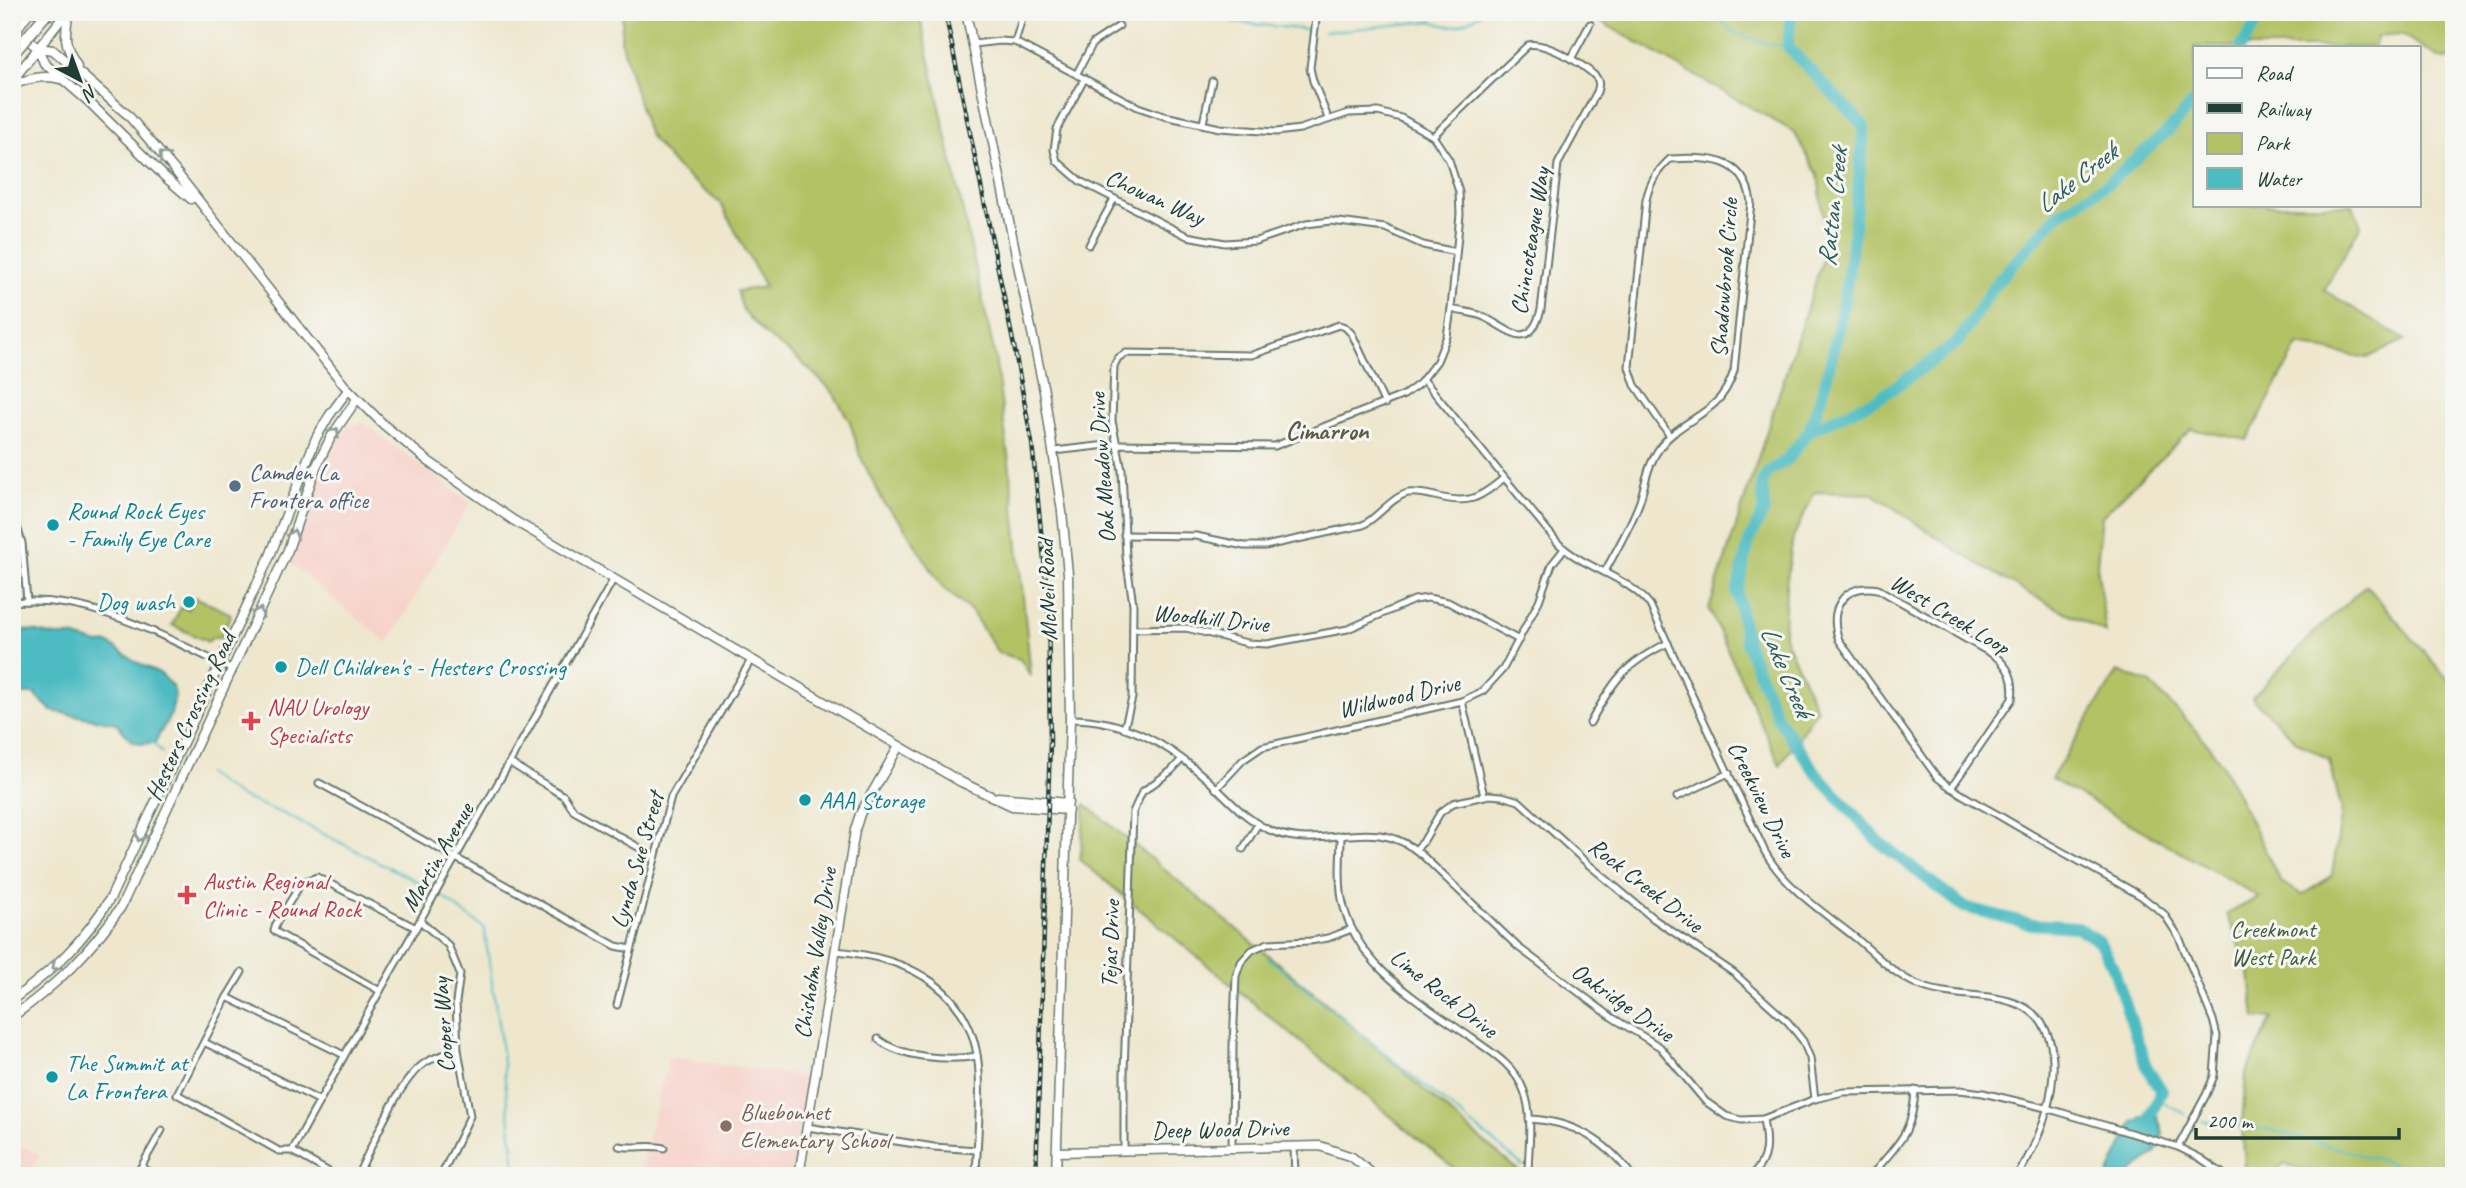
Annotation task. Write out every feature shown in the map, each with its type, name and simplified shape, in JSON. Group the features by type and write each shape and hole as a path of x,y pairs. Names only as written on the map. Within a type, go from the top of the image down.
{"highway":[{"path":"12,34 28,12"},
{"path":"12,55 48,12"}],"main road":[{"path":"35,12 46,16 66,12"},
{"path":"12,83 66,12"},
{"path":"66,12 67,50 80,72"},
{"name":"McNeil Road","path":"967,12 1030,318 1054,451 1068,574 1070,719 1056,1176"},
{"path":"12,28 38,48 53,50 128,115 348,390 384,425 448,477 613,580 961,782 990,796 1068,806"},
{"path":"38,48 44,63 204,210"},
{"path":"12,83 44,76 65,80"},
{"name":"Hesters Crossing Road","path":"12,1000 62,961 94,924 122,877 270,556 305,462 329,416 348,390"},
{"name":"Hesters Crossing Road","path":"12,1017 47,992 70,971 99,940 121,907 288,550 316,467 326,446 357,399"},
{"path":"300,512 296,504 306,470 305,462"},
{"name":"Chisholm Valley Drive","path":"799,1176 857,822 900,746"},
{"name":"Deep Wood Drive","path":"1057,1152 1320,1146 1341,1152 1375,1176"}],"street":[{"path":"1015,42 1024,12"},
{"path":"1317,12 1310,68 1328,118"},
{"path":"1571,59 1590,24"},
{"path":"1077,73 1093,43 1119,26"},
{"path":"973,44 1015,42 1138,107 1164,116 1230,130 1276,132 1300,129 1328,118 1361,111 1401,118 1433,136 1449,160 1457,181 1461,203 1451,310 1443,347 1437,361 1423,379 1404,395 1275,446 1116,444 1054,451"},
{"name":"Chincoteague Way","path":"1433,136 1528,45 1540,43 1571,59 1596,77 1599,84 1597,93 1558,164 1539,319 1530,332 1520,336 1477,314 1451,310"},
{"name":"Chowan Way","path":"1085,78 1056,129 1054,150 1057,161 1073,177 1187,236 1225,243 1256,241 1307,224 1331,221 1385,228 1423,245 1456,252"},
{"path":"1203,123 1212,81"},
{"name":"Shadowbrook Circle","path":"1604,573 1632,521 1655,455 1670,436 1715,403 1727,388 1734,371 1751,202 1745,180 1733,168 1716,159 1670,159 1658,170 1650,183 1646,200 1629,368 1635,385 1670,436"},
{"path":"1089,245 1114,199"},
{"name":"Oak Meadow Drive","path":"1124,729 1132,698 1133,604 1124,535 1122,470 1112,421 1114,366 1118,358 1126,354 1241,356 1259,353 1332,325 1339,325 1352,334 1385,404"},
{"name":"Creekview Drive","path":"1423,379 1564,549 1645,598 1777,871 1899,974 1920,986 2014,1003 2037,1018 2048,1035 2054,1066 2046,1108 2031,1154 2016,1176"},
{"path":"1124,535 1196,536 1244,545 1276,545 1363,525 1373,520 1401,495 1422,493 1447,500 1469,501 1481,497 1504,478"},
{"path":"12,510 22,543 27,601"},
{"name":"Wildwood Drive","path":"1216,789 1243,760 1262,747 1462,701 1478,694 1503,670 1543,592 1552,564 1564,549"},
{"name":"Martin Avenue","path":"292,1151 613,580"},
{"name":"West Creek Loop","path":"1951,788 2012,699 2013,682 2010,673 1993,655 1878,589 1869,587 1849,592 1837,607 1834,618 1839,640 1930,769 1951,788 2154,904 2173,925 2213,1020 2217,1049 2214,1076 2178,1147"},
{"name":"Woodhill Drive","path":"1133,629 1186,628 1247,643 1267,643 1348,629 1414,600 1428,598 1448,602 1519,640"},
{"path":"12,602 74,606 106,613 232,669"},
{"path":"1590,723 1612,684 1625,668 1668,643"},
{"name":"Lynda Sue Street","path":"617,1005 667,808 676,786 751,660"},
{"path":"1462,701 1484,796"},
{"name":"Oakridge Drive","path":"1070,719 1097,720 1158,741 1182,759 1240,812 1258,824 1295,837 1318,838 1371,833 1397,839 1416,849 1518,947 1613,1018 1660,1047 1711,1107 1726,1116 1741,1120 1763,1119 1815,1099 1843,1092 1948,1089 1983,1093 2046,1108 2178,1147 2225,1175"},
{"name":"Tejas Drive","path":"1124,1151 1124,1058 1133,812 1142,792 1171,771 1182,759"},
{"path":"510,763 564,796 574,811 654,856"},
{"path":"1677,797 1729,773"},
{"path":"319,783 616,946 631,949"},
{"name":"Rock Creek Drive","path":"1416,849 1445,808 1457,802 1484,796 1502,796 1527,806 1588,864 1654,919 1734,973 1788,1022 1806,1046 1815,1099"},
{"path":"1243,849 1258,824"},
{"name":"Lime Rock Drive","path":"1342,835 1342,897 1352,929 1368,956 1397,985 1508,1065 1524,1089 1529,1119 1528,1176"},
{"path":"380,991 274,931 300,884 306,879 317,877 416,928"},
{"name":"Cooper Way","path":"420,921 448,945 460,974 456,1002 458,1050 470,1116 441,1176"},
{"path":"1232,1148 1233,1045 1237,976 1241,962 1252,950 1268,943 1310,942 1352,929"},
{"path":"835,951 886,958 908,966 929,978 963,1017 977,1056 979,1073 976,1176"},
{"path":"242,972 177,1094 279,1151 292,1151 336,1176"},
{"path":"228,998 344,1055"},
{"path":"878,1040 894,1049 942,1058 977,1056"},
{"path":"204,1042 320,1101"},
{"path":"358,1176 378,1133 421,1065 458,1050"},
{"path":"1871,1176 1909,1129 1915,1090"},
{"path":"1529,1119 1562,1123 1597,1142 1616,1154 1632,1176"},
{"path":"1752,1176 1761,1166 1767,1147 1763,1119"},
{"path":"807,1127 934,1147 977,1150"},
{"path":"136,1176 162,1130"},
{"path":"619,1146 632,1149 658,1146 664,1149"},
{"path":"1294,1147 1295,1176"},
{"path":"141,1167 158,1176"}],"shaded area":[{"path":"364,423 470,503 388,643 290,563 320,473 348,425"},
{"name":"Bluebonnet Elementary School","path":"669,1057 808,1077 793,1176 638,1176"},
{"path":"12,1142 40,1155 28,1176 12,1176"}],"green space":[{"path":"623,12 919,12 995,356 1011,477 1031,676 1020,659 998,653 971,611 943,588 901,522 885,505 860,456 850,422 832,391 798,359 768,337 743,311 737,291 765,287 721,204 676,167 648,134 621,40"},
{"path":"1584,12 2454,12 2454,60 2440,58 2401,34 2378,36 2374,46 2193,46 2193,206 2353,206 2361,225 2324,290 2405,340 2367,358 2298,345 2247,440 2191,429 2102,516 2097,565 2106,633 2026,592 1962,554 1873,494 1815,492 1793,537 1786,586 1784,636 1817,710 1780,765 1709,609 1827,246 1818,175 1794,132"},
{"name":"Creekmont West Park","path":"2366,585 2454,686 2454,1176 2333,1176 2283,1164 2271,1176 2246,1176 2242,1126 2246,1073 2272,1018 2255,1018 2250,974 2227,914 2259,897 2051,779 2118,671 2151,684 2198,732 2222,764 2281,882 2303,895 2332,875 2342,811 2329,760 2296,741 2252,698 2317,630"},
{"path":"195,597 231,614 221,637 213,637 208,642 172,625 181,607 188,610"},
{"path":"1085,804 1325,1002 1525,1176 1463,1176 1080,860"}],"water":[{"path":"12,629 72,636 99,644 108,643 138,663 161,674 173,687 175,695 171,714 155,742 143,744 132,741 116,723 52,711 34,694 21,694 12,690"},
{"path":"2150,1113 2157,1115 2163,1133 2155,1154 2126,1176 2108,1176 2132,1123"}],"waterway":[{"path":"1217,12 1233,22 1308,30"},
{"path":"1324,32 1432,21 1453,26 1483,12"},
{"path":"1714,12 1733,32 1768,44 1788,47"},
{"name":"Rattan Creek","path":"1791,12 1788,47 1864,126 1847,281 1832,357 1809,431"},
{"name":"Lake Creek","path":"2242,46 2263,12"},
{"name":"Lake Creek","path":"2145,1127 2162,1091 2146,1066 2113,967 2099,941 2077,927 2031,924 1964,907 1879,842 1817,774 1778,719 1746,642 1737,591 1749,542 1764,510 1762,483 1768,472 1787,460 1809,431 1881,397 1958,342 1996,283 2058,215 2106,185 2169,130 2193,103"},
{"path":"153,742 162,753"},
{"path":"206,774 237,795 286,815 432,889"},
{"path":"440,895 484,928 516,1176"},
{"path":"1268,958 1523,1166"},
{"path":"2160,1100 2185,1114"},
{"path":"2202,1121 2277,1131 2414,1170 2435,1170 2454,1163"}],"railway":[{"path":"945,12 1032,443 1048,599 1050,742 1036,1176"}],"place":[{"name":"Camden La Frontera office","path":"235,486"},
{"name":"Round Rock Eyes - Family Eye Care","path":"53,525"},
{"name":"Dog wash","path":"189,602"},
{"name":"Dell Children's - Hesters Crossing","path":"281,667"},
{"name":"NAU Urology Specialists","path":"251,721"},
{"name":"AAA Storage","path":"805,800"},
{"name":"Austin Regional Clinic - Round Rock","path":"187,895"},
{"name":"The Summit at La Frontera","path":"52,1077"},
{"name":"Bluebonnet Elementary School","path":"726,1126"}],"district":[{"name":"Cimarron","path":"1327,430"}]}
